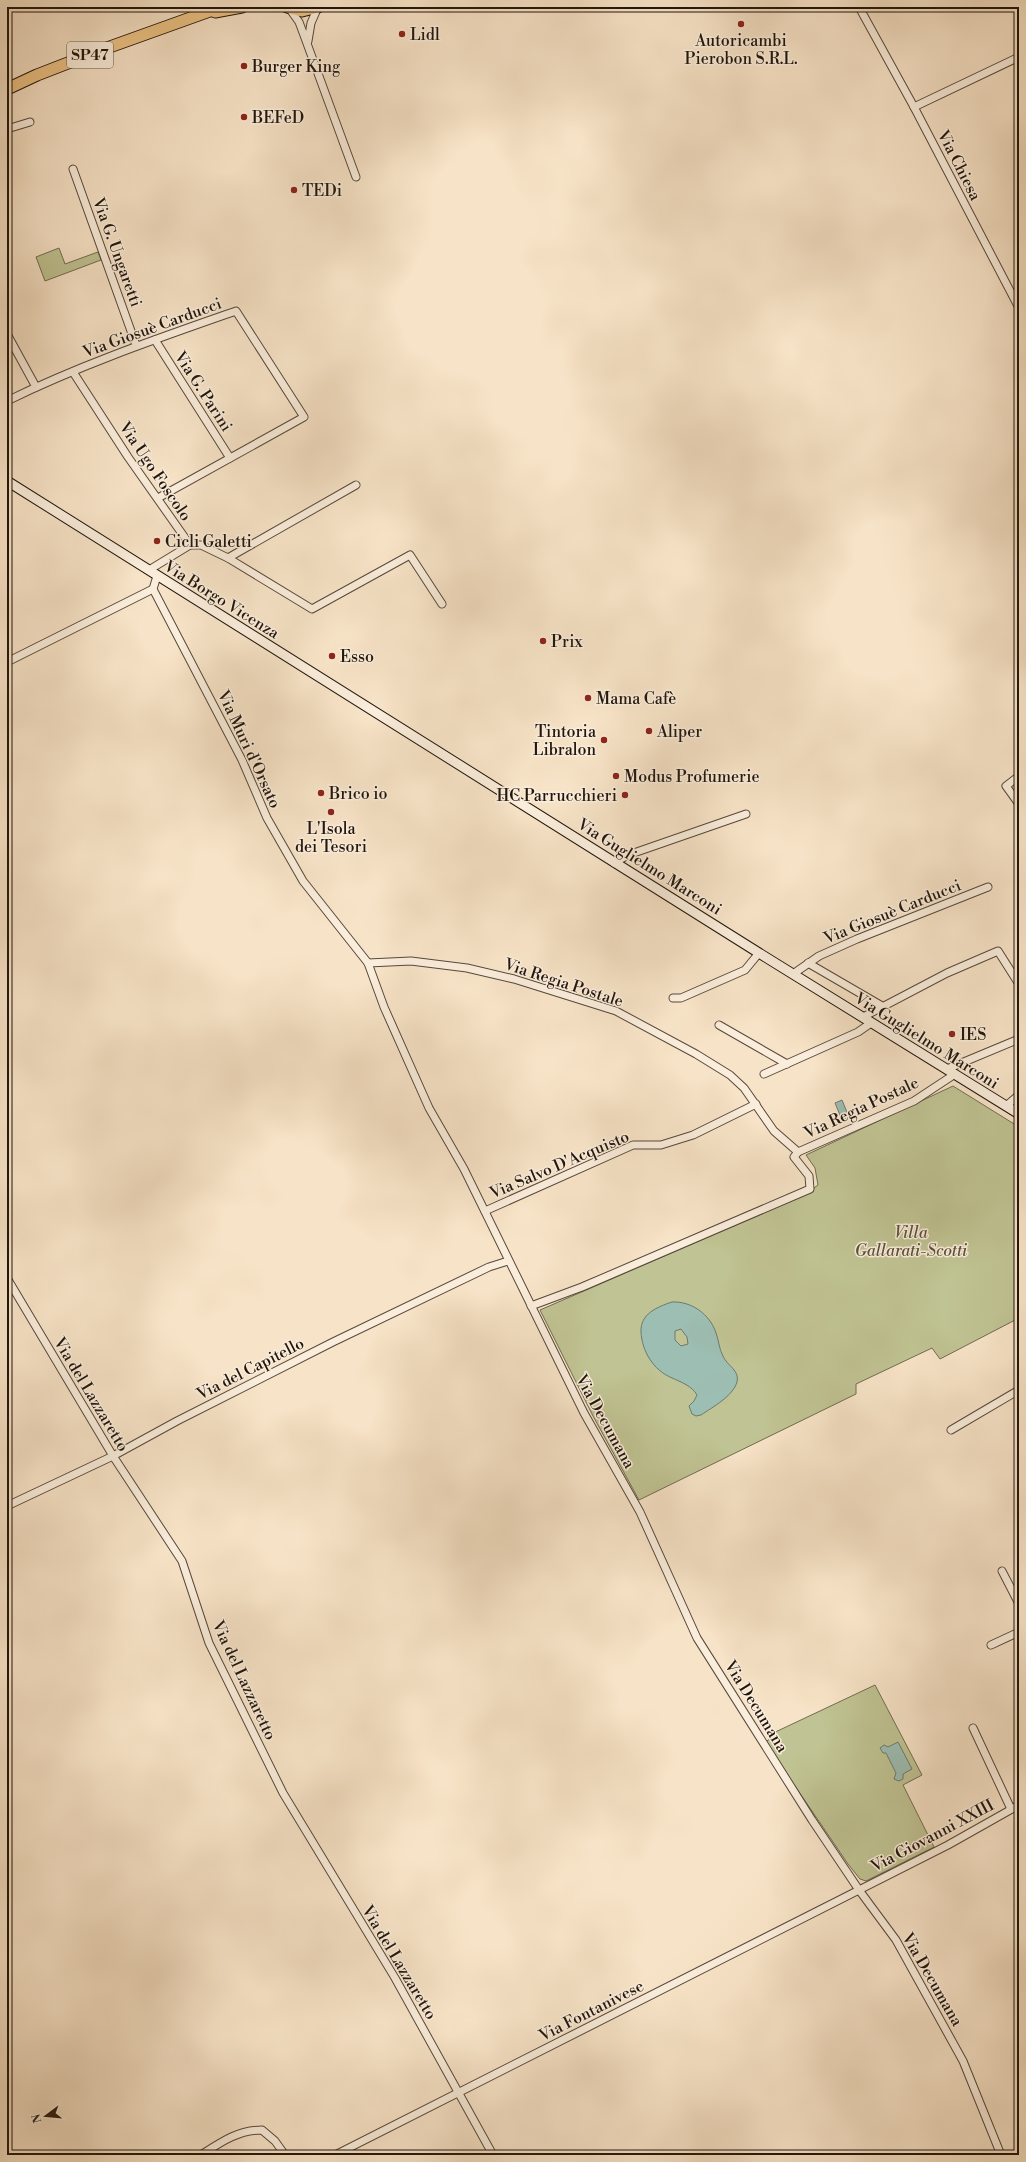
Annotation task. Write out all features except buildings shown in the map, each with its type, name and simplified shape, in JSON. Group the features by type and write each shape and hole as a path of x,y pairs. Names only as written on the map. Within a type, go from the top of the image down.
{"main road":[{"name":"SP47","path":"7,89 36,75 221,7"},
{"name":"SP47","path":"201,15 242,7"},
{"path":"288,7 302,11 318,7"}],"street":[{"path":"288,7 299,22 356,177"},
{"path":"308,46 311,23 318,7"},
{"name":"Via Chiesa","path":"859,7 914,107 1019,308"},
{"path":"914,107 1019,57"},
{"path":"7,129 30,122"},
{"name":"Via G. Ungaretti","path":"72,169 136,345"},
{"name":"Via Giosuè Carducci","path":"7,401 36,387 136,345 155,340 236,311 304,417 230,458"},
{"path":"7,334 36,387"},
{"name":"Via G. Parini","path":"155,340 230,458"},
{"name":"Via Ugo Foscolo","path":"73,372 128,457 190,546 149,570"},
{"path":"158,498 230,458"},
{"name":"Via Borgo Vicenza","path":"7,481 341,692"},
{"path":"228,558 356,485"},
{"path":"190,546 202,545 228,558 312,609 410,555 442,604"},
{"path":"7,662 153,589 157,576"},
{"name":"Via Muri d'Orsato","path":"153,589 242,760 267,818 303,881 338,928 368,964 384,1007 428,1108 464,1169 485,1211"},
{"name":"Via Guglielmo Marconi","path":"341,692 1019,1114"},
{"path":"1019,776 1006,786 1019,804"},
{"path":"614,862 628,855 746,814"},
{"name":"Via Giosuè Carducci","path":"793,974 808,963 856,939 988,887"},
{"path":"863,1018 882,1006 947,973 998,950 1019,984"},
{"path":"673,998 681,998 745,970 759,953"},
{"name":"Via Regia Postale","path":"368,964 411,961 467,968 514,979 616,1011 696,1054 730,1075 744,1088 774,1130 798,1152"},
{"name":"Via Giosuè Carducci","path":"808,963 882,1006"},
{"path":"764,1074 858,1032 871,1023"},
{"path":"719,1025 787,1064"},
{"name":"Via Regia Postale","path":"531,1306 582,1287 810,1189 809,1176 794,1157 798,1152 914,1100 951,1072 1019,1039"},
{"path":"1006,1106 1019,1095"},
{"name":"Via Salvo D'Acquisto","path":"485,1211 632,1145 661,1144 693,1135 756,1104"},
{"name":"Via Decumana","path":"485,1211 508,1261 584,1413 640,1512 698,1638 812,1820 859,1890 896,1940 963,2061 1001,2155"},
{"name":"Via del Capitello","path":"7,1506 113,1456 177,1420 326,1345 461,1280 508,1261"},
{"name":"Via del Lazzaretto","path":"7,1278 113,1456 182,1561 209,1643 283,1793 395,1978 493,2155"},
{"path":"951,1430 1019,1390"},
{"path":"1002,1572 1019,1603"},
{"path":"991,1645 1019,1632"},
{"path":"973,1728 1011,1809"},
{"name":"Via Giovanni XXIII","path":"859,1890 948,1845 1019,1805"},
{"name":"Via Fontanivese","path":"335,2155 859,1890"},
{"path":"202,2155 224,2140 248,2130 262,2130 275,2141 285,2155"}],"green space":[{"path":"59,248 65,264 98,252 101,260 45,281 36,257"},
{"name":"Villa Gallarati-Scotti","path":"953,1086 1019,1127 1019,1318 940,1359 932,1348 856,1384 856,1394 639,1500 593,1416 540,1310 803,1196 818,1185 815,1168 806,1155"},
{"path":"875,1685 922,1775 903,1785 934,1847 866,1881 860,1879 848,1864 765,1742 770,1739 769,1735"}],"water":[{"path":"842,1100 849,1117 842,1120 835,1103"},
{"path":"679,1302 693,1306 699,1310 713,1326 725,1359 737,1374 737,1382 731,1392 722,1401 701,1415 696,1416 692,1414 689,1406 697,1395 695,1392 686,1385 665,1375 654,1365 646,1353 641,1332 643,1320 650,1312 666,1304","holes":["681,1329 687,1337 688,1344 681,1346 675,1340 675,1331"]},
{"path":"898,1742 912,1769 903,1774 903,1779 899,1781 894,1779 896,1773 886,1753 883,1753 880,1748 884,1745 888,1747"}],"place":[{"name":"Autoricambi Pierobon S.R.L.","path":"741,24"},
{"name":"Lidl","path":"402,34"},
{"name":"Burger King","path":"244,66"},
{"name":"BEFeD","path":"244,117"},
{"name":"TEDi","path":"294,190"},
{"name":"Cicli Galetti","path":"157,541"},
{"name":"Prix","path":"543,641"},
{"name":"Esso","path":"332,656"},
{"name":"Mama Cafè","path":"588,698"},
{"name":"Aliper","path":"649,731"},
{"name":"Tintoria Libralon","path":"604,740"},
{"name":"Modus Profumerie","path":"616,776"},
{"name":"Brico io","path":"321,793"},
{"name":"HC Parrucchieri","path":"625,795"},
{"name":"L'Isola dei Tesori","path":"331,812"},
{"name":"IES","path":"952,1034"}]}
